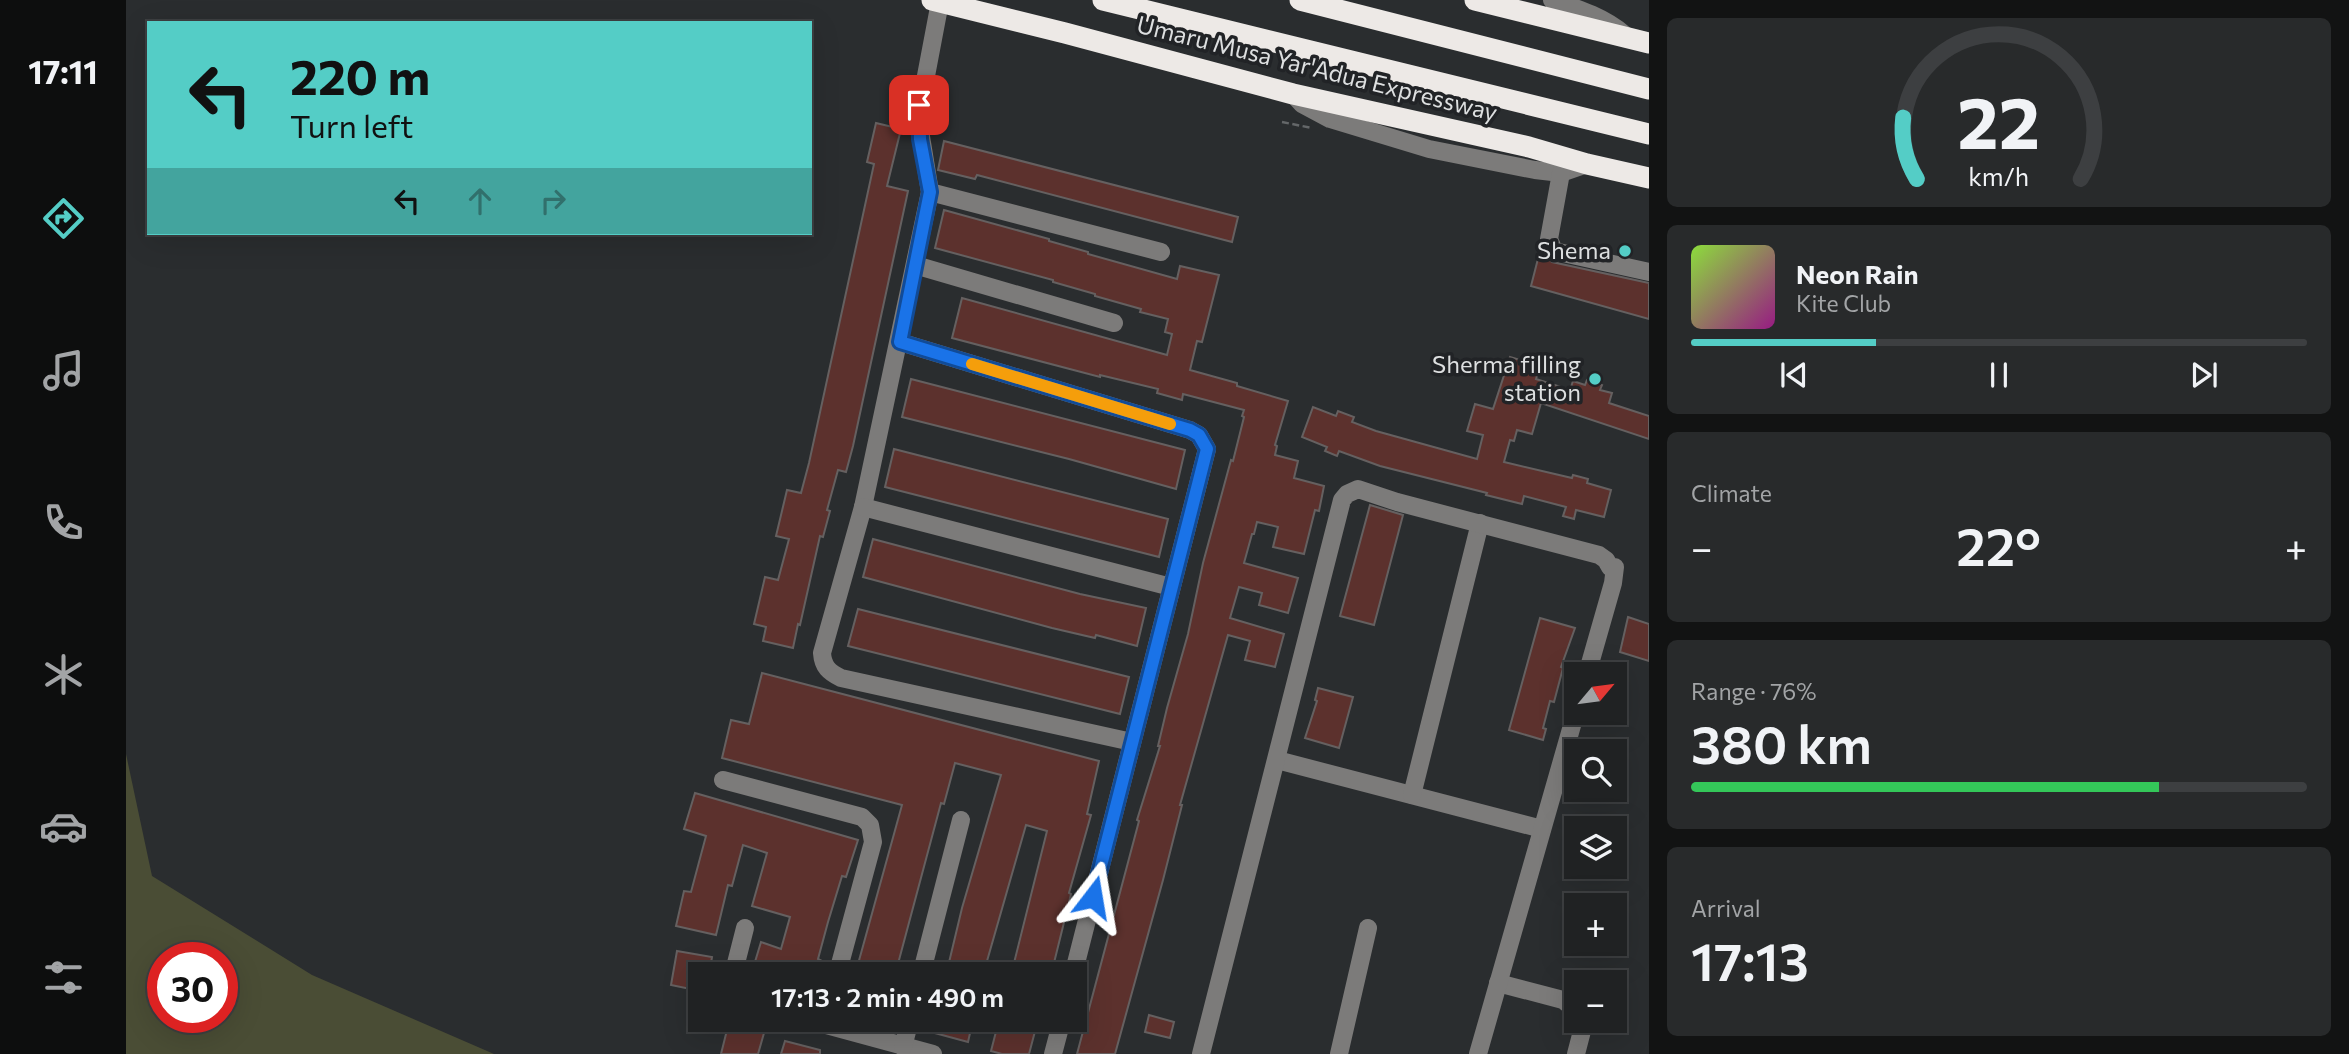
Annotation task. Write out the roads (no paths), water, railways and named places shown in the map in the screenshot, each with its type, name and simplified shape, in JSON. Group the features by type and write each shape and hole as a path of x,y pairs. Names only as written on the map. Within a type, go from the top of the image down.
{"highway":[{"name":"Umaru Musa Yar'Adua Expressway","path":"1103,0 1649,134"},
{"path":"1300,0 1649,89"},
{"path":"1475,0 1649,43"},
{"name":"Umaru Musa Yar'Adua Expressway","path":"936,1 1293,94 1649,178"}],"street":[{"path":"1552,0 1589,12 1613,25 1627,38"},
{"path":"936,1 918,118 930,192 863,507 822,653 823,664 831,673 841,678 1132,742"},
{"path":"1293,94 1302,104 1330,119 1387,138 1472,159 1561,173 1587,164"},
{"path":"1561,173 1549,239 1554,251 1649,272"},
{"path":"930,192 1161,252"},
{"path":"915,265 1114,323"},
{"path":"900,342 1190,430 1199,435 1207,449 1076,962"},
{"path":"1201,1054 1342,500 1347,494 1358,489 1397,502 1599,555 1610,567 1615,567 1590,662"},
{"path":"863,507 1171,587"},
{"path":"1412,795 1480,523"},
{"path":"1478,1054 1572,725"},
{"path":"1277,760 1542,829"},
{"path":"723,780 862,817 870,825 873,842 840,962"},
{"path":"924,962 961,820"},
{"path":"736,962 745,928"},
{"path":"1339,1054 1368,928"},
{"path":"1498,983 1564,1001"},
{"path":"852,1032 933,1054"},
{"path":"903,1047 906,1032"},
{"path":"1053,1054 1059,1032"},
{"path":"1576,1054 1582,1033"}],"place":[{"name":"Shema","path":"1625,251"},
{"name":"Sherma filling station","path":"1595,379"}]}
